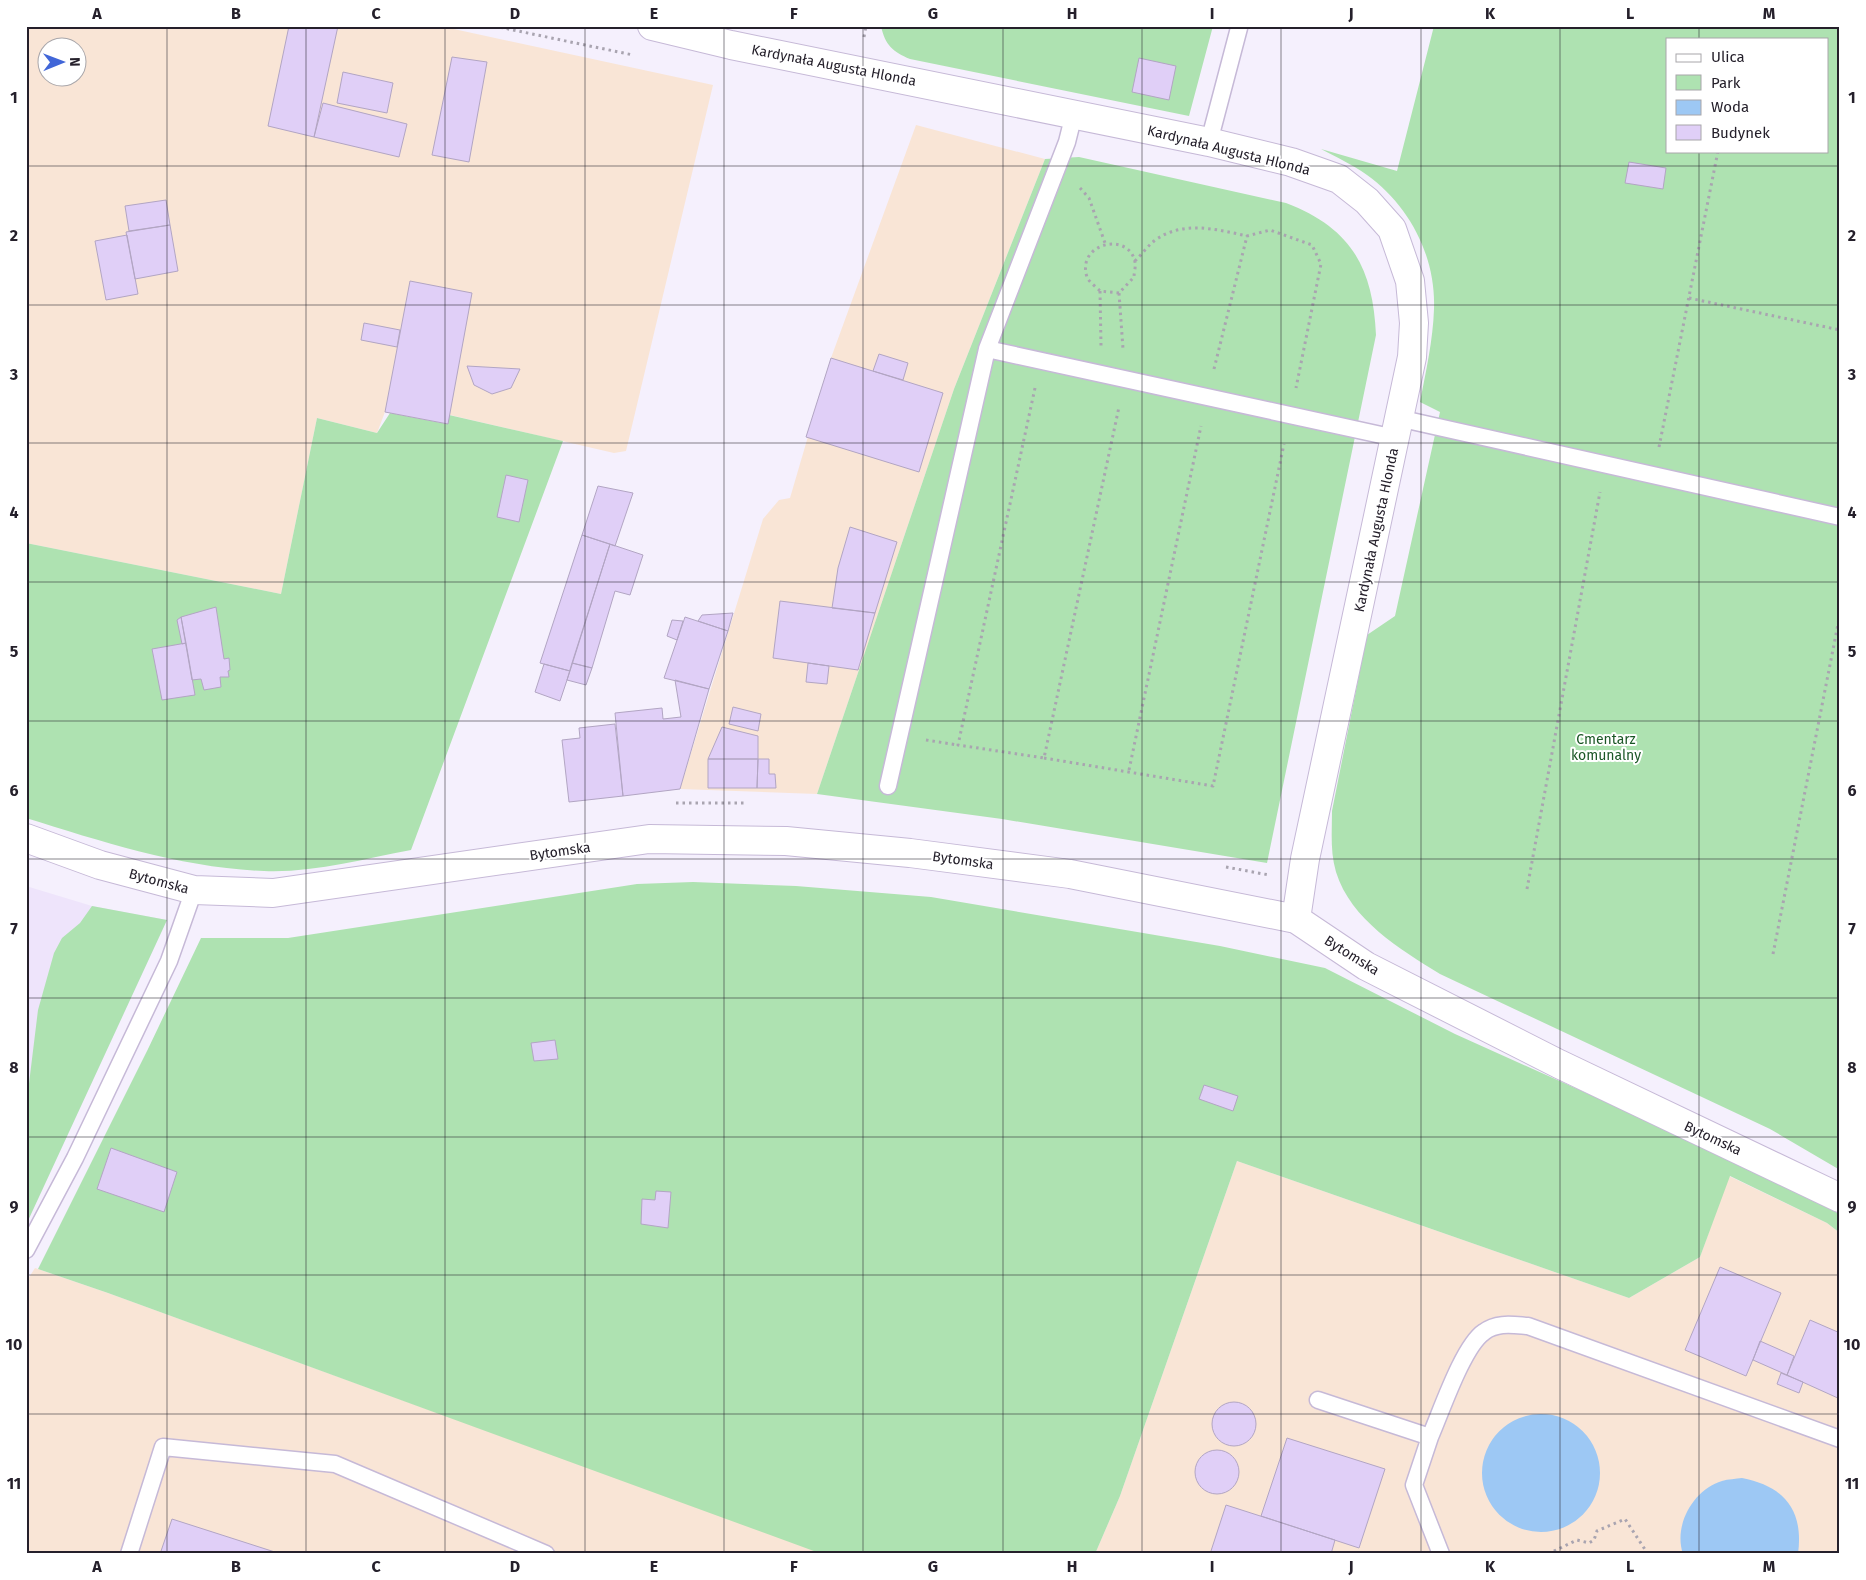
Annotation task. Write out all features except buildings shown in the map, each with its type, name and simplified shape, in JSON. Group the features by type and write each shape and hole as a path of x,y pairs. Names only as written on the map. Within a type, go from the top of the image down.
{"street":[{"name":"Kardynała Augusta Hlonda","path":"652,26 731,45 1208,142 1291,162 1339,179 1367,201 1392,229 1410,281 1414,323 1412,357 1305,859 1296,919"},
{"name":"Bytomska","path":"26,838 100,865 194,890 273,893 650,839 786,842 910,853 1070,874 1296,919 1366,966 1559,1064 1840,1198"}],"lane":[{"path":"1208,142 1239,28"},
{"path":"888,786 987,349 1066,142 1074,114"},
{"path":"987,349 1290,415 1397,428 1606,464 1840,517"},
{"path":"26,1250 75,1158 165,970 189,910 194,890"},
{"path":"1441,1554 1414,1485 1430,1437 1467,1351 1483,1332 1503,1324 1528,1326 1840,1439"},
{"path":"1318,1400 1430,1437"},
{"path":"129,1554 162,1447 335,1464 546,1554"}],"path":[{"path":"1653,474 1718,152"},
{"path":"1089,198 1106,243"},
{"path":"1041,361 958,746 1129,770 1213,786 1321,264 1312,245 1288,235 1270,230 1247,236 1220,230 1186,226 1154,241 1135,261"},
{"path":"1129,770 1207,397 1247,236"},
{"path":"1044,758 1125,379 1119,293 1134,278 1135,261 1127,249 1112,243 1106,243 1094,249 1086,263 1087,279 1100,291 1119,293"},
{"path":"1100,291 1101,374"},
{"path":"1689,298 1840,330"},
{"path":"1527,889 1606,464"},
{"path":"1773,954 1840,614"},
{"path":"1548,1554 1578,1540 1589,1543 1594,1540 1597,1531 1625,1519 1648,1554"}],"shaded area":[{"path":"26,26 440,26 713,85 626,451 614,453 450,415 448,424 385,412 377,433 317,418 281,594 26,543"},
{"path":"916,125 1045,159 954,389 817,794 680,789 763,519 779,500 790,498 831,358"},
{"path":"26,886 92,906 167,920 26,1225"},
{"path":"1237,1161 1629,1298 1700,1257 1729,1176 1827,1223 1840,1233 1840,1554 1095,1554 1120,1496"},
{"path":"35,1268 825,1554 26,1554 26,1282"}],"green space":[{"path":"881,26 1213,26 1189,116 910,59 899,54 887,43"},
{"name":"Cmentarz komunalny","path":"1434,26 1840,26 1840,1170 1770,1129 1440,974 1379,932 1353,905 1343,889 1336,872 1333,857 1332,811 1367,635 1395,616 1440,412 1420,402 1431,344 1434,309 1430,270 1425,251 1417,233 1395,201 1382,187 1362,171 1321,149 1397,171"},
{"path":"1079,157 1286,203 1308,213 1327,225 1342,238 1354,253 1370,289 1376,335 1267,863 1002,819 817,794 954,389 1045,159"},
{"path":"390,413 447,424 449,415 563,441 411,850 338,865 301,870 264,871 234,869 203,865 144,852 26,818 26,543 281,594 317,418 377,433"},
{"path":"693,882 796,886 931,897 1220,946 1325,968 1455,1034 1809,1193 1840,1215 1840,1233 1827,1223 1730,1176 1700,1257 1629,1298 1237,1161 1120,1496 1095,1554 822,1554 38,1269 201,938 288,938 637,884"},
{"path":"92,906 167,920 26,1225 26,1108 38,1010 54,953 62,938 80,923"}],"water":[{"path":"1541,1414 1564,1418 1583,1431 1596,1450 1600,1473 1596,1496 1583,1515 1564,1528 1541,1532 1518,1528 1499,1515 1486,1496 1482,1473 1486,1450 1499,1431 1518,1418"},
{"path":"1742,1478 1769,1487 1788,1502 1798,1525 1798,1554 1683,1554 1681,1531 1688,1510 1695,1500 1712,1485 1724,1480"}]}
